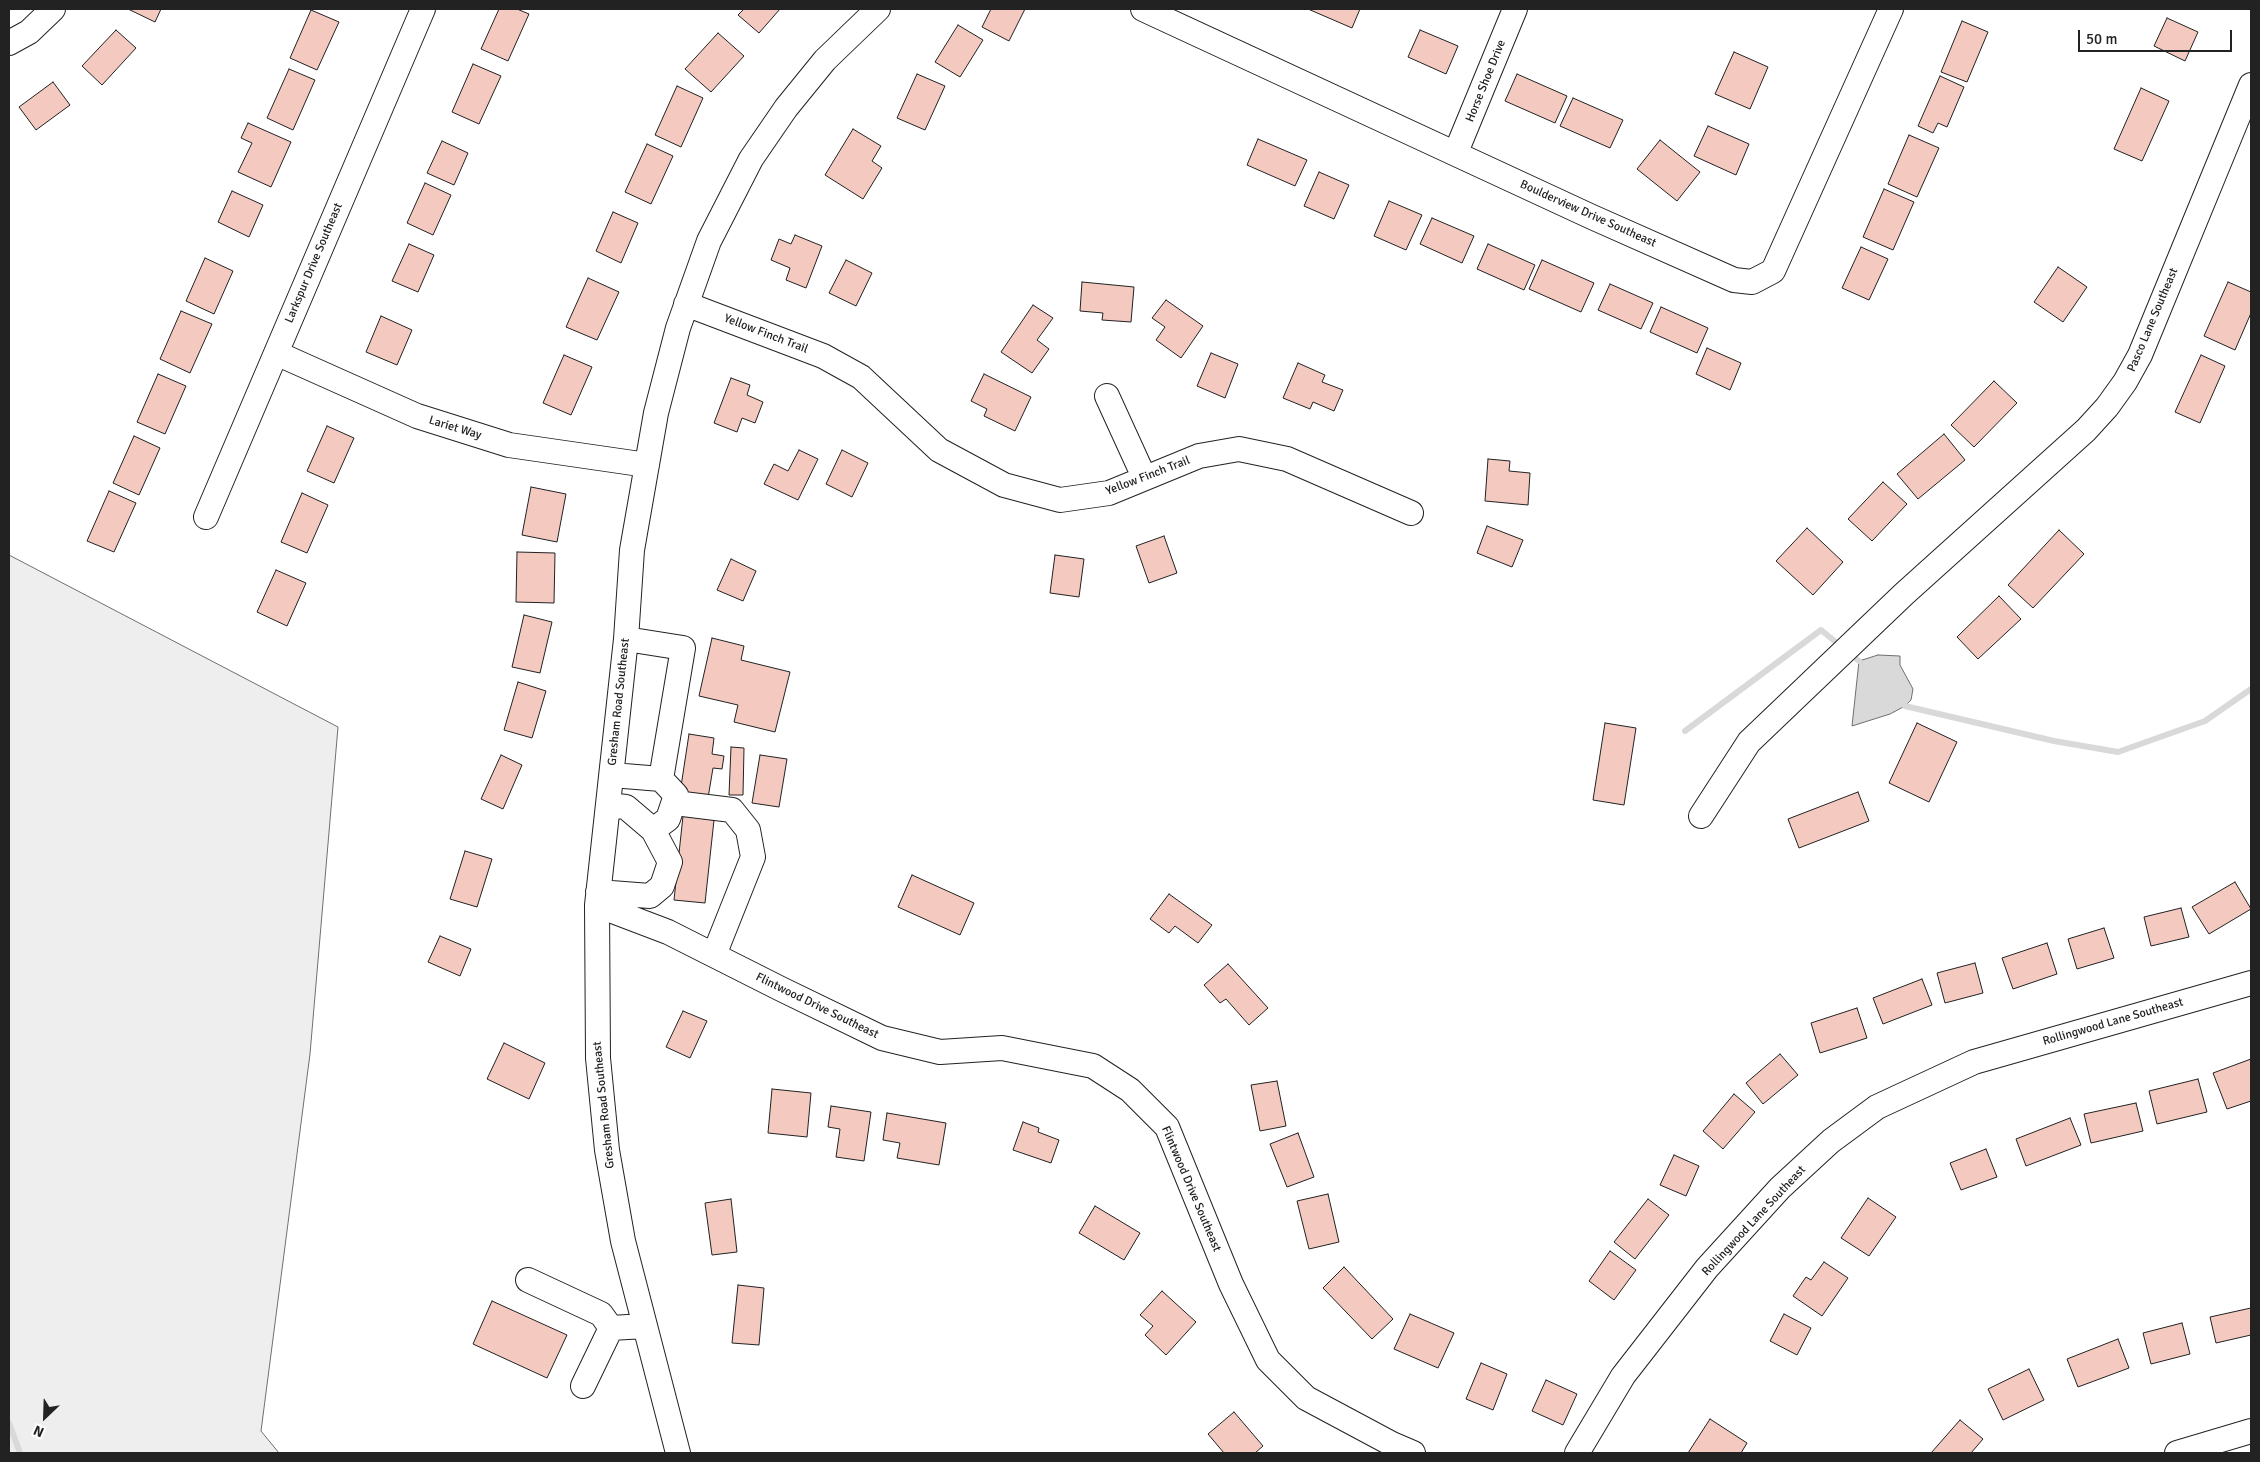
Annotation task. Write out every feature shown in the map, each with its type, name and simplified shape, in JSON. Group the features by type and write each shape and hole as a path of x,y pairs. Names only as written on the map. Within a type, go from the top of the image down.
{"street":[{"path":"9,43 29,32 52,9"},
{"name":"Larkspur Drive Southeast","path":"206,516 423,9"},
{"name":"Gresham Road Southeast","path":"678,1453 623,1241 607,1150 598,1058 596,981 597,899 626,639 632,550 656,413 686,304 709,241 751,159 786,108 825,60 878,9"},
{"name":"Boulderview Drive Southeast","path":"1143,9 1456,152 1522,185 1734,280 1752,282 1773,271 1891,9"},
{"name":"Horse Shoe Drive","path":"1456,152 1516,9"},
{"name":"Pasco Lane Southeast","path":"1701,816 1749,742 1904,594 2086,430 2108,407 2126,382 2140,355 2251,85"},
{"name":"Yellow Finch Trail","path":"686,304 823,356 860,377 939,450 1004,485 1060,500 1109,493 1199,456 1238,449 1287,459 1411,513"},
{"name":"Lariet Way","path":"276,353 417,416 499,442 646,466"},
{"path":"1107,396 1144,477"},
{"path":"626,639 683,648 660,779"},
{"path":"612,775 660,779 676,795 675,803 668,819 653,830"},
{"path":"675,803 732,810 748,830 752,857 714,955"},
{"path":"597,899 650,896 662,886 670,862 653,830 626,807 608,805"},
{"name":"Flintwood Drive Southeast","path":"597,899 882,1038 940,1052 1002,1048 1093,1066 1130,1090 1167,1127 1230,1284 1268,1360 1306,1398 1360,1428 1413,1453"},
{"name":"Rollingwood Lane Southeast","path":"1577,1453 1623,1376 1707,1268 1780,1188 1831,1141 1877,1107 1974,1062 2251,983"},
{"path":"528,1280 600,1314 611,1328"},
{"path":"611,1328 645,1326"},
{"path":"583,1386 611,1328"},
{"path":"2177,1453 2251,1431"}],"shaded area":[{"path":"9,555 338,727 310,1054 261,1431 279,1453 9,1453"},
{"path":"1878,655 1900,656 1900,665 1913,689 1911,700 1905,706 1890,714 1852,726 1859,661"}],"building":[{"path":"128,9 161,9 155,22"},
{"path":"499,9 517,9 529,14 508,61 481,49"},
{"path":"744,9 780,9 759,33 738,15"},
{"path":"991,9 1025,9 1009,41 982,27"},
{"path":"1308,9 1360,9 1352,28"},
{"path":"311,10 339,22 317,70 290,58"},
{"path":"2167,18 2198,32 2185,61 2154,46"},
{"path":"1962,21 1988,32 1967,82 1941,72"},
{"path":"958,25 983,40 960,77 935,62"},
{"path":"116,30 136,48 102,85 82,66"},
{"path":"1420,30 1458,46 1446,74 1408,57"},
{"path":"718,33 744,56 711,92 685,69"},
{"path":"1734,52 1768,67 1750,109 1715,94"},
{"path":"473,64 501,76 479,124 452,112"},
{"path":"289,69 315,80 293,130 267,118"},
{"path":"917,74 945,86 925,130 897,118"},
{"path":"1517,74 1567,96 1555,123 1505,101"},
{"path":"1940,76 1964,87 1947,127 1938,123 1933,133 1918,126"},
{"path":"53,82 70,105 36,130 19,107"},
{"path":"677,86 703,98 681,147 655,135"},
{"path":"2141,88 2169,101 2142,161 2114,149"},
{"path":"1573,98 1623,120 1610,148 1560,126"},
{"path":"248,123 291,142 271,187 238,172 252,143 241,138"},
{"path":"1708,126 1749,144 1736,175 1694,156"},
{"path":"853,129 881,146 872,161 882,168 863,199 825,175"},
{"path":"1909,135 1939,148 1917,197 1888,184"},
{"path":"1258,139 1307,160 1295,186 1247,165"},
{"path":"1660,140 1700,172 1677,201 1637,169"},
{"path":"442,141 468,153 454,185 427,173"},
{"path":"647,144 673,156 651,204 625,192"},
{"path":"1319,172 1349,185 1334,219 1304,206"},
{"path":"425,183 451,195 433,235 407,223"},
{"path":"1884,189 1914,202 1893,250 1863,237"},
{"path":"232,191 263,205 249,237 218,222"},
{"path":"1389,201 1422,215 1406,250 1374,236"},
{"path":"613,212 638,223 621,263 596,251"},
{"path":"1432,218 1474,236 1462,263 1420,244"},
{"path":"795,235 822,246 806,288 786,280 790,268 771,260 779,239 791,244"},
{"path":"409,244 434,255 418,292 392,281"},
{"path":"1488,244 1535,265 1524,290 1477,269"},
{"path":"1861,247 1888,259 1869,300 1842,288"},
{"path":"205,258 233,271 214,314 186,301"},
{"path":"846,260 872,273 856,306 829,293"},
{"path":"1542,260 1594,283 1581,312 1529,289"},
{"path":"2058,267 2087,287 2063,322 2034,302"},
{"path":"588,278 619,292 597,340 566,327"},
{"path":"1082,282 1134,287 1131,322 1102,320 1103,313 1080,311"},
{"path":"2228,282 2251,292 2251,313 2235,350 2204,336"},
{"path":"1610,284 1653,303 1641,329 1598,310"},
{"path":"1166,300 1203,326 1181,358 1156,340 1165,327 1152,318"},
{"path":"1033,305 1053,318 1037,340 1049,349 1032,373 1001,352"},
{"path":"1661,307 1708,328 1697,353 1650,332"},
{"path":"181,311 212,324 190,373 160,359"},
{"path":"381,316 412,330 397,365 366,352"},
{"path":"1707,348 1741,363 1730,390 1696,374"},
{"path":"1211,353 1238,364 1225,398 1197,386"},
{"path":"564,355 592,367 571,415 543,403"},
{"path":"2201,355 2225,366 2200,423 2175,412"},
{"path":"1298,363 1325,375 1322,382 1343,390 1334,411 1313,402 1310,409 1283,398"},
{"path":"158,374 186,386 165,434 137,422"},
{"path":"984,374 1031,397 1015,431 984,416 987,409 971,401"},
{"path":"731,378 750,385 747,395 763,402 755,423 742,418 737,432 714,423"},
{"path":"1994,381 2017,403 1974,447 1951,425"},
{"path":"327,426 354,438 334,483 307,471"},
{"path":"1944,434 1965,460 1918,499 1897,474"},
{"path":"134,436 160,448 139,495 113,483"},
{"path":"799,450 818,459 798,500 764,484 774,464 788,471"},
{"path":"842,450 868,463 852,497 826,484"},
{"path":"1488,459 1510,461 1509,471 1530,473 1528,505 1485,501"},
{"path":"1883,482 1907,504 1872,541 1848,519"},
{"path":"531,487 566,494 557,542 522,535"},
{"path":"109,491 136,503 114,552 87,541"},
{"path":"302,493 328,505 307,553 281,542"},
{"path":"1487,526 1523,540 1512,567 1477,553"},
{"path":"1807,528 1843,562 1813,595 1776,561"},
{"path":"2059,530 2084,554 2033,608 2008,585"},
{"path":"1164,536 1177,573 1149,583 1136,546"},
{"path":"517,552 555,553 554,603 516,602"},
{"path":"1055,555 1084,559 1079,597 1050,593"},
{"path":"731,559 756,571 743,601 717,590"},
{"path":"276,570 306,583 287,626 257,612"},
{"path":"1999,596 2021,619 1978,659 1957,637"},
{"path":"524,615 552,622 540,673 512,667"},
{"path":"712,638 744,646 741,660 790,672 775,732 734,722 738,705 699,696"},
{"path":"518,682 546,691 532,738 504,730"},
{"path":"1605,723 1636,728 1624,805 1593,800"},
{"path":"1917,723 1957,742 1929,802 1889,783"},
{"path":"689,734 714,738 712,754 724,756 722,769 713,768 708,798 680,793"},
{"path":"731,747 744,748 743,795 729,795"},
{"path":"501,755 522,765 503,809 481,799"},
{"path":"760,755 787,759 779,807 752,803"},
{"path":"1858,792 1869,821 1799,848 1788,819"},
{"path":"683,816 714,820 705,903 674,900"},
{"path":"465,851 492,859 477,907 450,899"},
{"path":"912,875 974,903 960,935 898,907"},
{"path":"2235,882 2251,909 2209,934 2192,907"},
{"path":"1169,894 1212,925 1198,943 1175,926 1169,933 1150,919"},
{"path":"2181,908 2189,937 2151,946 2144,917"},
{"path":"2104,928 2114,958 2077,969 2068,939"},
{"path":"440,936 471,949 460,976 428,962"},
{"path":"2047,943 2057,974 2013,989 2002,958"},
{"path":"1975,963 1983,993 1945,1003 1937,973"},
{"path":"1228,964 1268,1008 1249,1025 1226,999 1220,1003 1204,985"},
{"path":"1922,979 1932,1005 1883,1024 1873,998"},
{"path":"1857,1008 1867,1038 1820,1053 1811,1023"},
{"path":"683,1011 707,1021 690,1058 666,1047"},
{"path":"504,1043 545,1063 529,1099 487,1079"},
{"path":"1780,1054 1798,1075 1763,1104 1746,1083"},
{"path":"2251,1059 2251,1101 2227,1109 2213,1073"},
{"path":"2198,1079 2207,1112 2157,1124 2149,1091"},
{"path":"1277,1081 1286,1126 1260,1131 1251,1085"},
{"path":"772,1089 811,1093 807,1137 768,1133"},
{"path":"1734,1094 1755,1112 1723,1149 1703,1131"},
{"path":"2136,1103 2143,1131 2091,1143 2084,1114"},
{"path":"831,1106 871,1112 864,1161 836,1157 840,1129 828,1127"},
{"path":"887,1113 946,1123 939,1165 897,1158 900,1143 883,1140"},
{"path":"2070,1118 2081,1145 2026,1166 2016,1139"},
{"path":"1023,1122 1039,1128 1038,1132 1059,1140 1051,1163 1013,1150"},
{"path":"1298,1133 1314,1177 1287,1187 1270,1144"},
{"path":"1986,1149 1997,1177 1961,1190 1950,1163"},
{"path":"1674,1155 1699,1166 1686,1196 1660,1185"},
{"path":"1328,1194 1339,1242 1309,1249 1297,1201"},
{"path":"1868,1198 1896,1217 1869,1256 1841,1238"},
{"path":"731,1199 737,1252 712,1255 705,1203"},
{"path":"1648,1199 1669,1215 1635,1259 1614,1242"},
{"path":"1095,1206 1140,1233 1124,1260 1079,1233"},
{"path":"1610,1251 1636,1270 1614,1300 1589,1281"},
{"path":"1824,1262 1848,1278 1822,1316 1793,1296 1806,1277 1811,1280"},
{"path":"1344,1267 1393,1319 1372,1339 1323,1288"},
{"path":"738,1285 764,1288 759,1345 732,1343"},
{"path":"1162,1291 1196,1322 1166,1355 1145,1335 1153,1326 1140,1315"},
{"path":"492,1301 567,1335 547,1378 473,1344"},
{"path":"2251,1308 2251,1335 2216,1343 2210,1317"},
{"path":"1410,1314 1454,1333 1438,1368 1394,1349"},
{"path":"1784,1314 1811,1328 1797,1355 1770,1341"},
{"path":"2182,1323 2190,1354 2151,1364 2143,1333"},
{"path":"2118,1339 2129,1368 2078,1387 2067,1359"},
{"path":"1481,1363 1507,1374 1493,1410 1466,1399"},
{"path":"2029,1369 2044,1400 2003,1420 1988,1389"},
{"path":"1546,1380 1577,1394 1563,1425 1532,1411"},
{"path":"1234,1412 1263,1446 1255,1453 1224,1453 1208,1434"},
{"path":"1710,1419 1747,1443 1741,1453 1688,1453"},
{"path":"1960,1420 1983,1439 1971,1453 1931,1453"}],"waterway":[{"path":"1685,731 1821,630 1842,647"},
{"path":"1849,653 1859,661"},
{"path":"1905,706 2054,741 2118,752 2205,721 2251,689"},
{"path":"9,1423 20,1453"}]}
